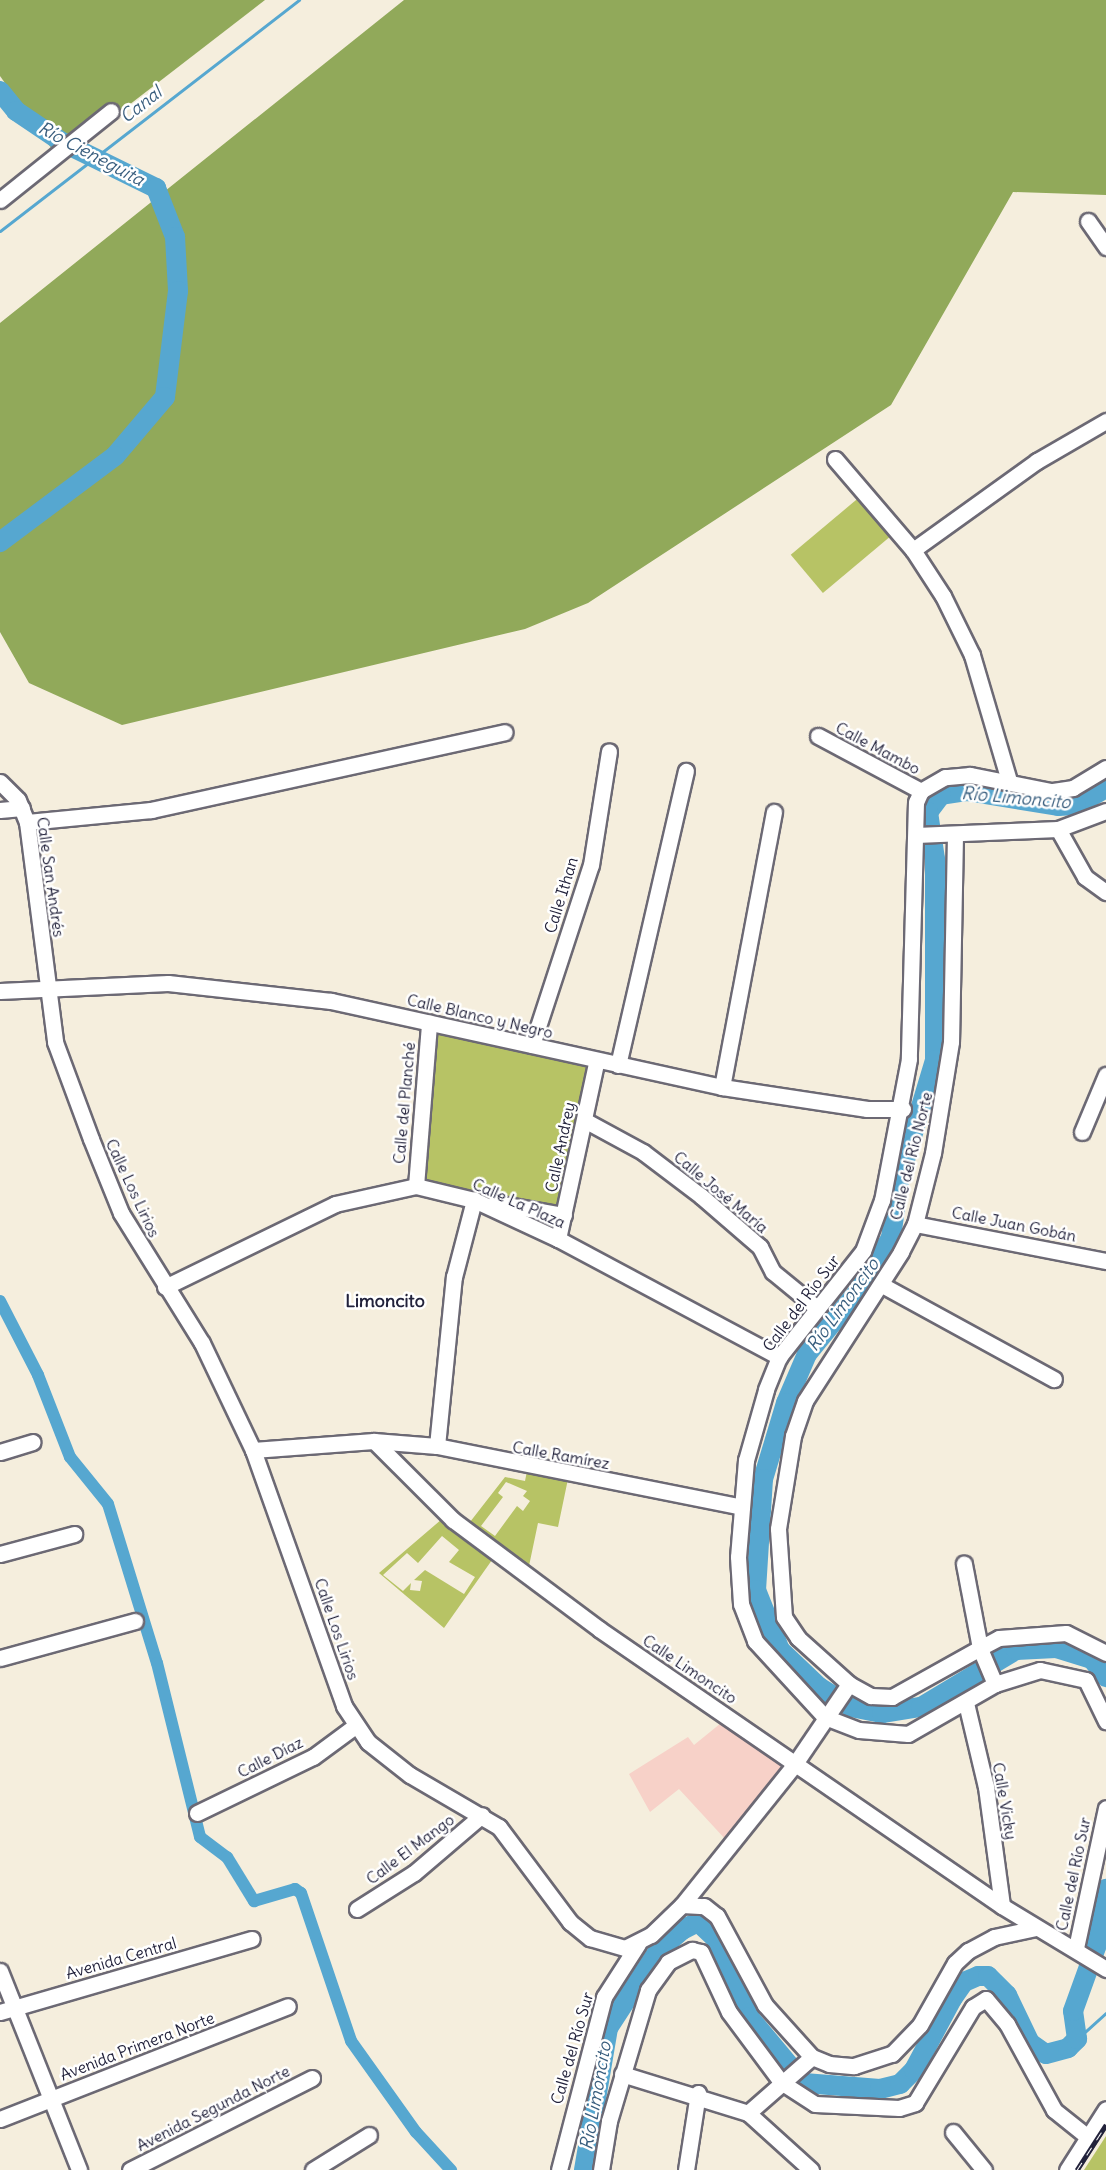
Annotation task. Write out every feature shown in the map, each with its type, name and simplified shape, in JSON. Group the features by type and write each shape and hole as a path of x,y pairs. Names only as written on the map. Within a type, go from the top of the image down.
{"street":[{"path":"0,200 111,111"},
{"path":"1088,221 1106,247"},
{"path":"913,550 1037,461 1106,421"},
{"path":"835,459 913,550 972,655 1009,781"},
{"path":"0,810 25,815 152,810 505,732"},
{"name":"Calle Mambo","path":"818,736 921,791"},
{"name":"Calle Ithan","path":"532,1045 591,865 609,751"},
{"path":"921,791 945,777 1009,781 1051,791 1073,788 1106,768"},
{"path":"618,1065 686,771"},
{"name":"Calle San Andrés","path":"0,782 25,815 47,985"},
{"name":"Calle del Río Sur","path":"921,791 916,835 903,1108 882,1200 863,1251 779,1358 750,1438 738,1557 747,1623 773,1666 829,1712 859,1730 908,1734 966,1703 986,1665 1068,1674 1086,1680 1106,1721"},
{"path":"916,835 1058,829 1106,811"},
{"path":"722,1087 774,812"},
{"path":"1058,829 1085,877 1106,892"},
{"name":"Calle del Río Norte","path":"955,835 948,1078 915,1224 882,1285 805,1401 783,1479 778,1529 784,1617 798,1638 848,1686 871,1696 892,1697 986,1665 999,1638 1042,1631 1066,1633 1106,1653"},
{"name":"Calle Blanco y Negro","path":"0,991 47,985 180,984 331,1001 532,1045 596,1063 618,1065 722,1087 867,1109 903,1108"},
{"name":"Calle Los Lirios","path":"47,985 55,1042 121,1213 202,1343 253,1450 355,1726 410,1775 482,1815 517,1846 570,1922 602,1943 625,1948 638,1944"},
{"name":"Calle del Planché","path":"416,1186 429,1023"},
{"name":"Calle Andrey","path":"558,1239 586,1122 596,1063"},
{"path":"1082,1132 1106,1076"},
{"name":"Calle José María","path":"586,1122 643,1152 701,1196 760,1247 773,1272 817,1308"},
{"name":"Calle La Plaza","path":"165,1287 335,1204 416,1186 474,1200 558,1239 779,1358"},
{"path":"437,1446 454,1277 474,1200 564,1215"},
{"name":"Calle Juan Gobán","path":"915,1224 1105,1259"},
{"path":"882,1285 1054,1379"},
{"path":"253,1450 374,1441"},
{"name":"Calle Ramírez","path":"374,1441 437,1446 742,1507"},
{"name":"Calle Limoncito","path":"374,1441 453,1520 500,1557 794,1765 1002,1906 1036,1928 1080,1950 1104,1968"},
{"path":"0,1452 32,1442"},
{"path":"0,1554 74,1534"},
{"path":"964,1564 986,1665"},
{"path":"0,1658 135,1620"},
{"path":"638,1944 682,1905 794,1765 848,1686"},
{"name":"Calle Vicky","path":"966,1703 986,1787 1002,1906"},
{"name":"Calle Díaz","path":"197,1813 312,1757 355,1726"},
{"name":"Calle del Río Sur","path":"1080,1950 1106,1808"},
{"name":"Calle El Mango","path":"357,1909 414,1873 482,1815"},
{"path":"682,1905 704,1906 717,1916 755,1990 812,2057 748,2113"},
{"name":"Calle del Río Sur","path":"812,2057 854,2066 892,2054 920,2025 955,1963 968,1951 994,1937 1036,1928"},
{"name":"Avenida Central","path":"6,2011 252,1939"},
{"name":"Calle del Río Sur","path":"560,2170 604,1997 638,1944"},
{"path":"602,2170 622,2074 656,1974 692,1950 700,1952 729,2012 781,2082 815,2104 898,2108 915,2103 973,2007 986,1999 994,2002 1054,2110 1088,2137"},
{"path":"0,1971 6,2011 79,2170"},
{"name":"Avenida Primera Norte","path":"0,2119 288,2006"},
{"path":"622,2074 698,2093 748,2113 811,2170"},
{"name":"Avenida Segunda Norte","path":"130,2170 312,2078"},
{"path":"686,2170 698,2093"},
{"path":"1067,2170 1106,2109"},
{"path":"953,2132 984,2170"},
{"path":"313,2170 369,2135"}],"shaded area":[{"path":"726,1719 787,1766 726,1840 679,1789 650,1812 629,1774 688,1737 694,1745"}],"green space":[{"path":"0,0 265,0 59,159 0,76"},
{"path":"404,0 1106,0 1106,195 1013,192 891,405 588,603 525,629 122,725 29,683 0,632 0,323"},
{"path":"862,495 894,533 823,593 791,555"},
{"path":"433,1033 588,1067 561,1210 422,1184"},
{"path":"527,1471 568,1479 558,1527 538,1523 529,1566 470,1522 505,1477 525,1481","holes":["506,1482 527,1491 523,1496 530,1501 523,1511 517,1506 495,1536 481,1526 503,1497 498,1493"]},
{"path":"442,1519 492,1560 444,1628 379,1573","holes":["442,1536 459,1550 449,1562 475,1577 464,1594 425,1570 414,1580 422,1581 420,1591 410,1590 411,1583 403,1591 383,1575 407,1553 418,1563"]},
{"path":"1106,2136 1106,2170 1084,2170"}],"waterway":[{"name":"Canal","path":"0,231 299,0"},
{"name":"Río Cieneguita","path":"0,91 16,111 62,142 156,188 175,237 178,291 165,397 115,456 0,542"},
{"name":"Río Limoncito","path":"1106,788 1076,805 1058,806 966,791 941,795 928,812 935,859 935,1060 899,1180 891,1238 860,1289 807,1354 786,1403 763,1479 756,1590 780,1650 819,1687 851,1707 882,1713 921,1707 1016,1650 1056,1648 1092,1659 1106,1677"},
{"path":"0,1301 38,1375 70,1457 108,1504 157,1663 200,1837 227,1857 254,1901 295,1889 301,1893 351,2041 416,2132 451,2170"},
{"name":"Río Limoncito","path":"584,2170 608,2028 658,1951 682,1930 698,1922 715,1938 749,2017 804,2083 880,2089 900,2084 914,2070 952,1999 964,1982 978,1976 988,1976 1007,1995 1030,2043 1046,2054 1068,2048 1077,2039 1073,2011 1096,1947 1106,1889"},
{"path":"1077,2039 1106,2013"}],"railway":[{"path":"1077,2170 1106,2125"}],"district":[{"name":"Limoncito","path":"385,1301"}]}
